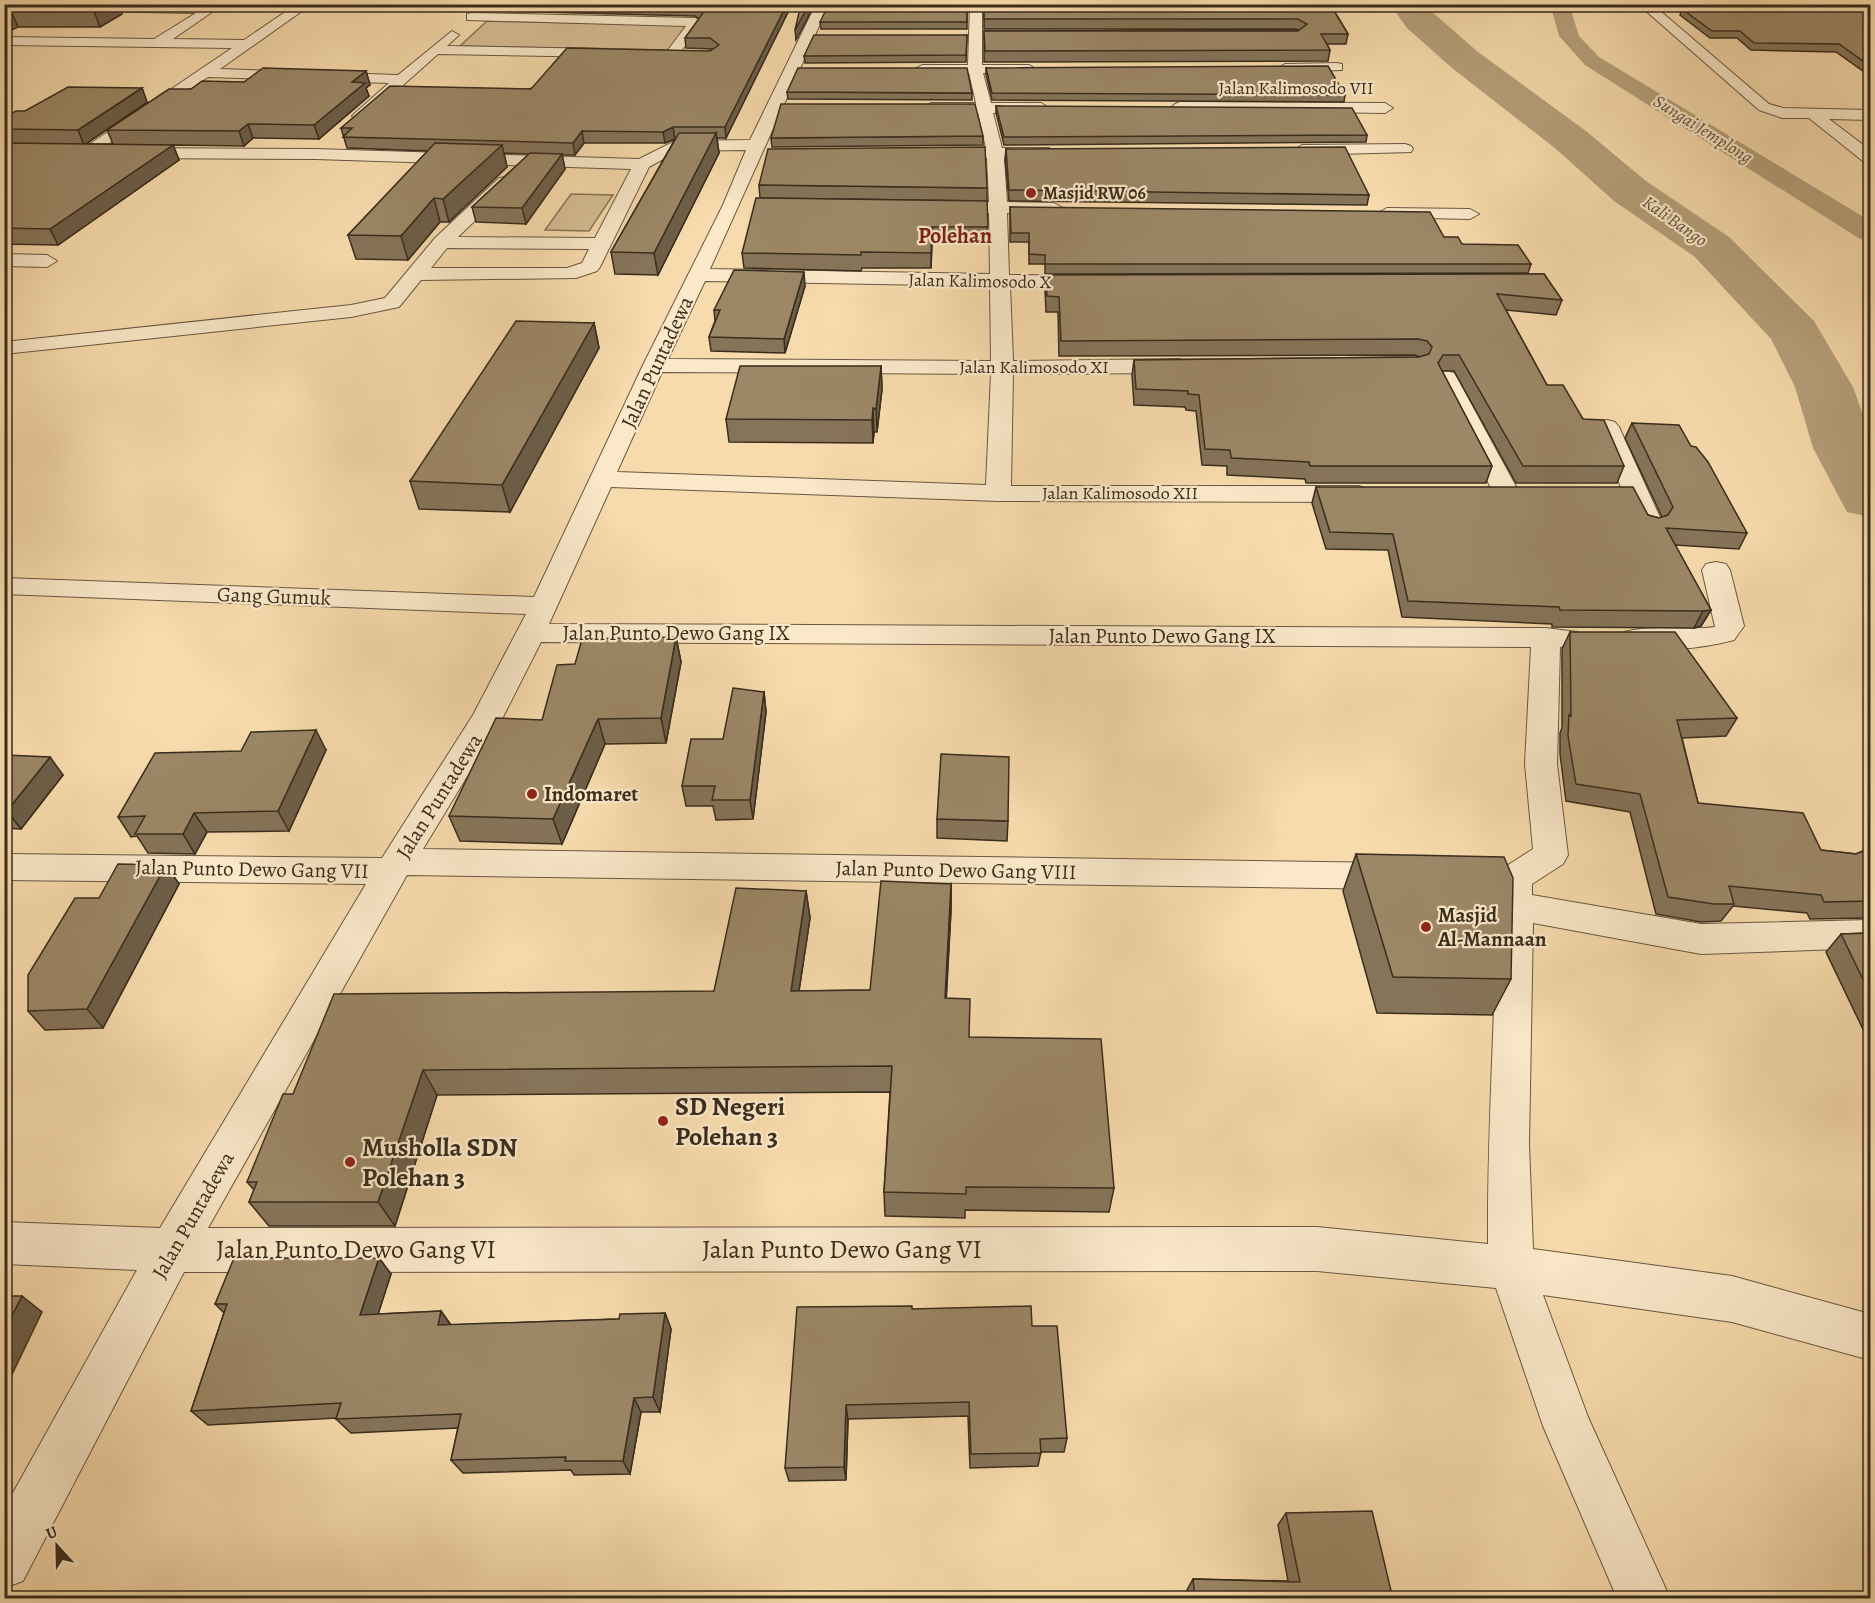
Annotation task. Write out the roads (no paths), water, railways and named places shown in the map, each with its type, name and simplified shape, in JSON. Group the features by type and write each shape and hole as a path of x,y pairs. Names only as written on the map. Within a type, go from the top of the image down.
{"street":[{"path":"306,4 81,153 315,154 642,164 675,146 760,151"},
{"path":"351,124 486,4"},
{"path":"4,18 23,9 40,6 200,9 206,12 157,43"},
{"path":"975,7 975,69 982,108 995,153 998,208 1002,368 998,493"},
{"path":"1647,7 1674,9"},
{"path":"1647,7 1764,107 1782,112 1870,115"},
{"path":"1734,9 1760,8"},
{"path":"472,17 695,22 666,54 691,54"},
{"name":"Jalan Puntadewa","path":"4,1562 172,1250 394,867 488,717 537,620 697,276 743,205 760,151 802,70 821,18"},
{"path":"4,41 243,45"},
{"path":"435,50 625,53"},
{"path":"1267,68 1337,67"},
{"path":"904,70 1045,69"},
{"path":"203,73 401,79"},
{"name":"Jalan Kalimosodo VII","path":"1159,107 1385,108"},
{"path":"912,108 1053,108"},
{"path":"1812,113 1868,154"},
{"path":"315,154 333,139"},
{"path":"1288,150 1405,149"},
{"path":"924,153 1065,153"},
{"path":"4,348 373,308 392,303 442,242 526,162"},
{"path":"415,274 569,274 590,267 642,164"},
{"path":"928,207 1068,208"},
{"path":"1363,213 1470,214"},
{"path":"442,242 602,244"},
{"path":"4,260 47,261"},
{"name":"Jalan Kalimosodo X","path":"697,276 1108,282"},
{"name":"Jalan Kalimosodo XI","path":"654,365 1002,368 1202,366"},
{"path":"1446,378 1507,494"},
{"path":"1607,427 1625,493 1650,524"},
{"name":"Jalan Kalimosodo XII","path":"603,479 998,493 1377,494"},
{"name":"Jalan Punto Dewo Gang IX","path":"537,620 1694,639 1724,634 1730,627 1729,615 1716,570"},
{"name":"Gang Gumuk","path":"4,586 537,620"},
{"path":"1546,638 1540,764 1551,855 1515,892 1508,1144 1511,1268 1567,1426 1644,1599"},
{"name":"Jalan Punto Dewo Gang VII","path":"4,867 394,867"},
{"name":"Jalan Punto Dewo Gang VIII","path":"394,867 1436,877 1515,892 1701,939 1870,934"},
{"name":"Jalan Punto Dewo Gang VI","path":"4,1243 172,1250 1317,1249 1511,1268 1732,1299 1870,1337"}],"waterway":[{"name":"Kali Bango","path":"1406,4 1419,21 1465,60 1571,140 1630,191 1712,247 1795,333 1824,387 1844,448 1870,498"},
{"name":"Sungai Jemplong","path":"1559,4 1569,36 1592,61 1870,233"}],"place":[{"name":"Masjid RW 06","path":"1031,193"},
{"name":"Indomaret","path":"532,794"},
{"name":"Masjid Al-Mannaan","path":"1426,927"},
{"name":"SD Negeri Polehan 3","path":"663,1121"},
{"name":"Musholla SDN Polehan 3","path":"350,1162"}],"district":[{"name":"Polehan","path":"955,236"}]}
